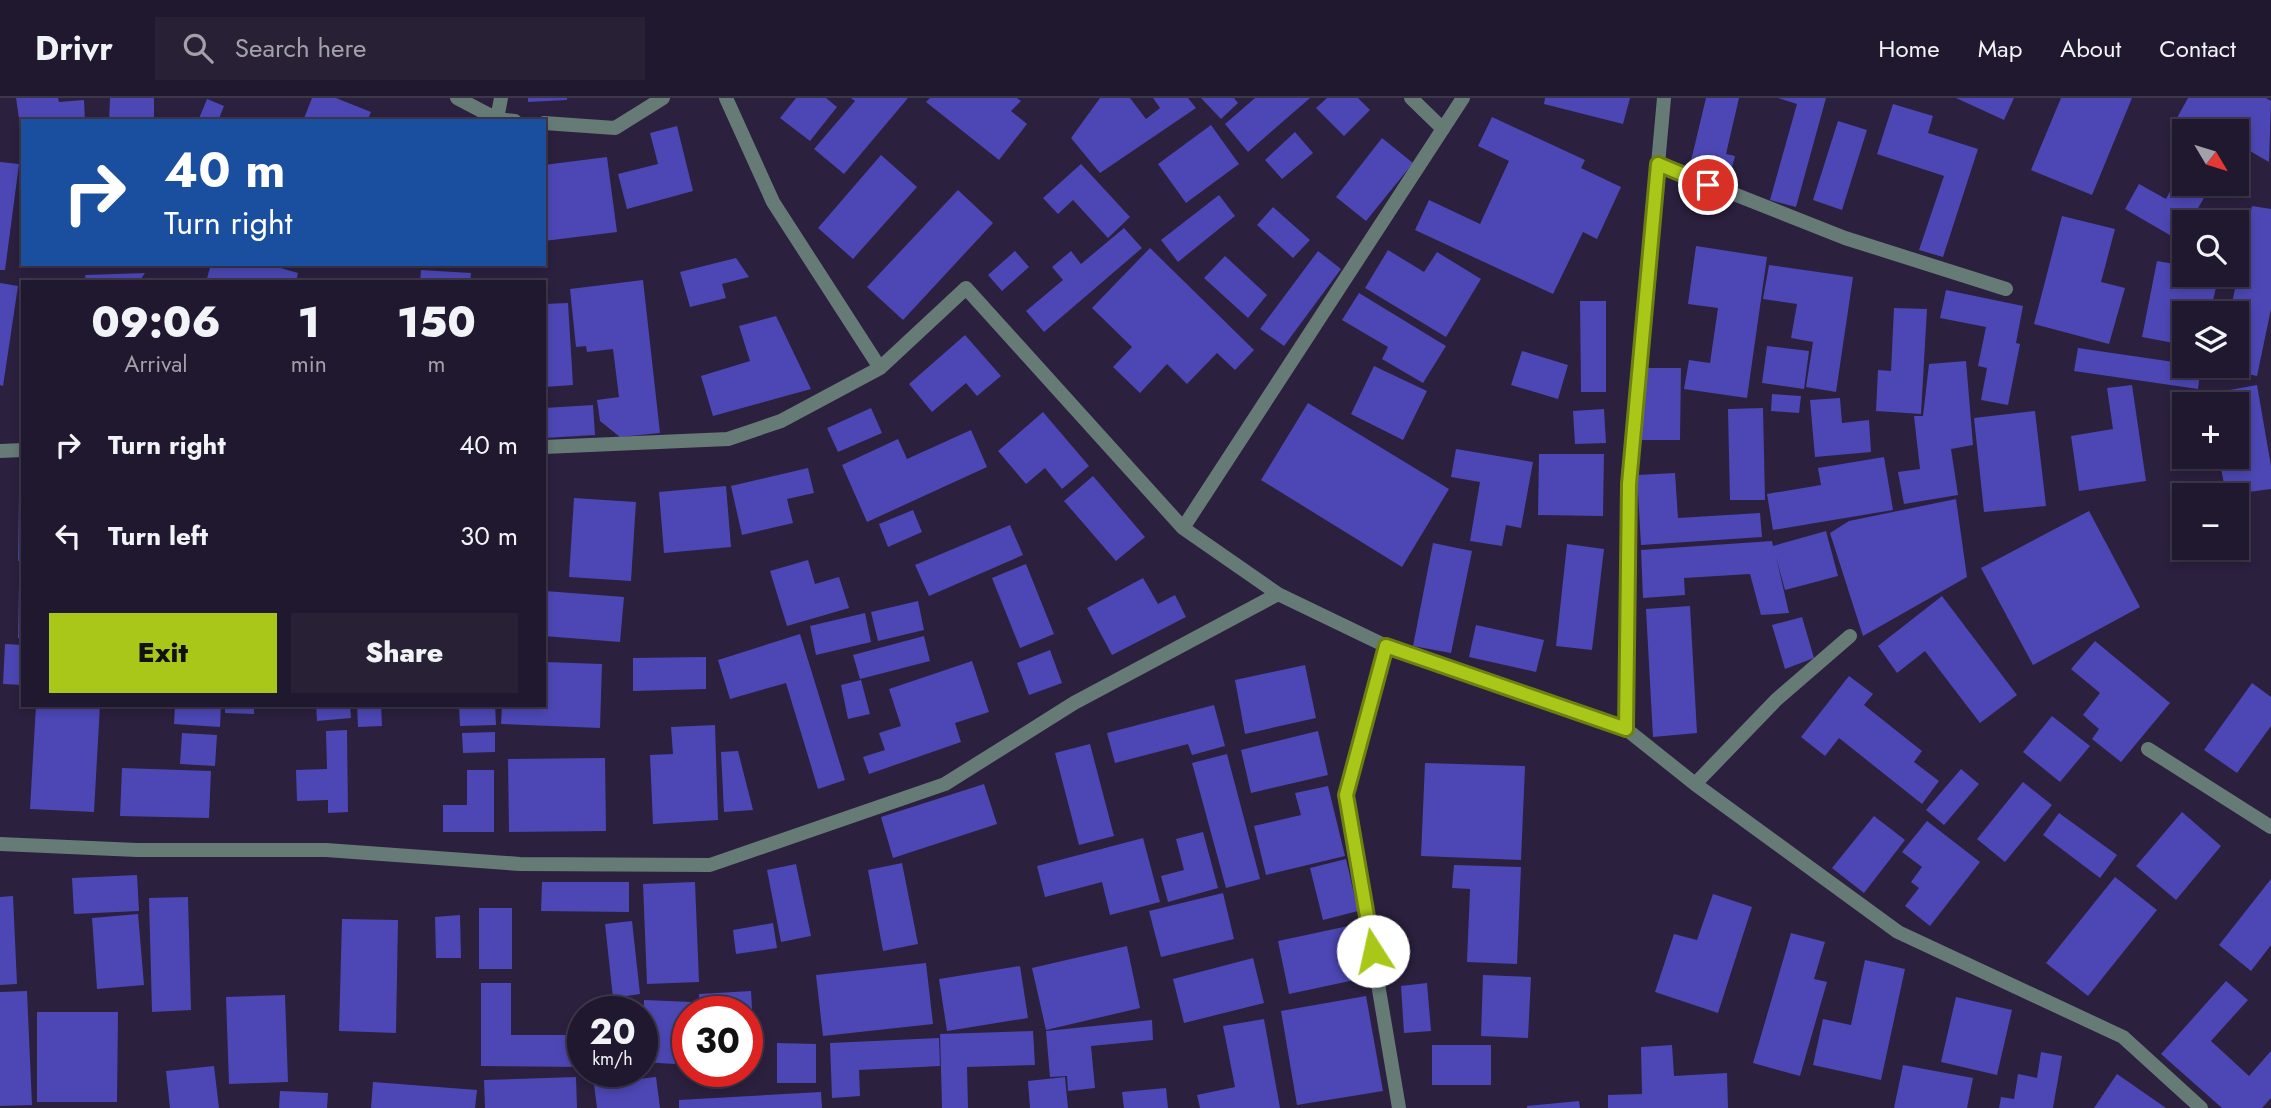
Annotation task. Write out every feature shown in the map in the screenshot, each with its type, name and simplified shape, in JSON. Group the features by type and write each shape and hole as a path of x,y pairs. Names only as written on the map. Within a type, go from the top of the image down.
{"street":[{"path":"457,98 495,119"},
{"path":"497,119 501,98"},
{"path":"546,123 615,128 663,98"},
{"path":"726,98 774,202 880,368"},
{"path":"1410,98 1443,129"},
{"path":"1183,528 1463,98"},
{"path":"1626,729 1629,484 1664,98"},
{"path":"1658,164 1844,238 2006,289"},
{"path":"546,447 728,439 781,421 880,368 966,288 1183,528 1278,594 1386,646 1626,729 1695,784 1898,932 2123,1037 2201,1108"},
{"path":"0,451 21,450"},
{"path":"0,844 137,850 326,850 520,864 710,865 945,784 1074,703 1278,594"},
{"path":"1695,784 1776,700 1850,636"},
{"path":"1386,646 1346,795 1399,1108"},
{"path":"2148,749 2271,827"}],"building":[{"path":"16,98 58,98 59,102 84,100 85,119 21,119 21,132"},
{"path":"110,98 154,98 154,119 109,119"},
{"path":"312,98 336,98 371,112 368,119 304,119"},
{"path":"528,98 567,98 567,100 528,102"},
{"path":"796,98 826,98 837,107 810,141 780,118"},
{"path":"851,98 908,98 844,174 814,149 855,101"},
{"path":"930,98 1017,98 1021,101 1011,111 1027,124 999,160 926,102"},
{"path":"1100,98 1130,98 1146,119 1160,108 1153,98 1188,98 1196,108 1100,173 1071,138"},
{"path":"1201,98 1234,98 1238,103 1221,119"},
{"path":"1255,98 1310,98 1248,152 1225,124"},
{"path":"1327,98 1358,98 1370,110 1344,136 1316,108"},
{"path":"1545,98 1630,98 1623,124 1544,104"},
{"path":"1706,98 1739,98 1726,154 1735,156 1730,175 1690,165"},
{"path":"1778,98 1826,98 1796,207 1770,200 1797,104"},
{"path":"1956,98 2014,98 2004,120"},
{"path":"2061,98 2132,98 2092,195 2031,170"},
{"path":"2188,98 2266,98 2271,101 2269,162 2249,150 2249,119 2176,119"},
{"path":"207,99 224,106 219,119 199,119"},
{"path":"1893,104 1933,116 1928,133 1978,149 1943,257 1919,250 1944,176 1877,154"},
{"path":"1492,117 1585,160 1581,168 1621,187 1597,239 1583,232 1553,294 1415,230 1429,200 1480,224 1509,161 1478,146"},
{"path":"1838,121 1867,130 1842,210 1813,200"},
{"path":"1211,125 1239,164 1186,203 1158,164"},
{"path":"677,126 693,191 627,209 618,174 658,164 650,133"},
{"path":"1295,132 1313,153 1282,179 1265,160"},
{"path":"1382,138 1413,163 1366,221 1336,197"},
{"path":"881,155 917,187 853,259 818,228"},
{"path":"607,157 617,232 546,241 546,165"},
{"path":"0,162 19,164 5,270 0,270"},
{"path":"1081,164 1130,217 1108,238 1073,200 1058,214 1043,198"},
{"path":"2139,184 2166,199 2172,188 2172,196 2205,196 2197,210 2172,210 2172,236 2125,209"},
{"path":"958,190 993,223 903,320 867,287"},
{"path":"1219,195 1235,216 1178,262 1161,240"},
{"path":"2252,206 2271,209 2271,309 2257,376 2249,374 2249,301 2232,301 2235,287 2249,287 2249,221"},
{"path":"1273,207 1310,240 1293,258 1257,225"},
{"path":"2062,216 2115,229 2101,282 2125,288 2109,344 2034,324"},
{"path":"1124,228 1142,248 1044,332 1026,311 1063,280 1052,267 1071,251 1081,264"},
{"path":"1696,246 1767,257 1747,398 1684,389 1689,360 1710,363 1718,308 1688,304"},
{"path":"1150,248 1254,350 1235,370 1217,353 1187,384 1167,364 1140,393 1113,367 1132,347 1092,308"},
{"path":"1388,250 1424,272 1437,252 1481,279 1446,337 1365,288"},
{"path":"1015,251 1029,267 1002,291 988,275"},
{"path":"1318,251 1341,269 1284,346 1260,329"},
{"path":"1225,256 1267,295 1248,318 1204,278"},
{"path":"736,258 749,277 722,284 726,298 690,307 680,272"},
{"path":"2157,261 2172,264 2172,287 2216,287 2213,301 2172,301 2172,343 2142,337"},
{"path":"1769,265 1853,277 1836,392 1806,387 1813,342 1791,338 1797,304 1763,299"},
{"path":"210,266 274,266 298,273 296,280 207,280"},
{"path":"421,270 471,273 470,280 420,280"},
{"path":"145,273 140,280 86,280 85,275"},
{"path":"643,280 660,433 620,437 600,421 597,400 619,397 613,349 587,352 586,346 576,347 570,289"},
{"path":"0,283 18,286 3,386 0,385"},
{"path":"1946,290 2023,306 2016,343 2020,344 2008,405 1981,400 1987,368 1978,366 1986,327 1940,318"},
{"path":"1359,293 1446,346 1423,383 1382,359 1388,347 1342,320"},
{"path":"1580,301 1606,301 1606,392 1581,392"},
{"path":"568,303 573,385 546,387 546,304"},
{"path":"1894,308 1927,309 1921,414 1876,411 1878,370 1891,371"},
{"path":"776,316 811,389 713,416 701,376 750,361 739,326"},
{"path":"965,335 1001,376 977,396 966,383 932,412 909,384"},
{"path":"1767,346 1809,351 1804,389 1762,383"},
{"path":"2078,348 2172,362 2172,378 2199,378 2198,389 2074,371"},
{"path":"1522,351 1568,365 1558,399 1511,385"},
{"path":"1966,361 1973,445 1951,449 1958,495 1904,504 1898,472 1920,469 1914,416 1923,416 1929,364"},
{"path":"1374,366 1427,391 1403,440 1351,414"},
{"path":"1640,368 1681,368 1680,440 1639,440"},
{"path":"2132,385 2146,481 2079,491 2071,436 2113,429 2107,388"},
{"path":"2257,385 2271,466 2271,489 2249,492 2249,483 2224,483 2221,469 2249,469 2249,392 2219,392"},
{"path":"1772,394 1801,396 1799,413 1771,411"},
{"path":"1840,398 1842,423 1869,420 1871,452 1815,457 1810,400"},
{"path":"1308,403 1449,489 1402,567 1261,480"},
{"path":"593,405 595,435 546,438 546,408"},
{"path":"871,408 882,433 838,452 827,428"},
{"path":"1763,408 1765,500 1730,500 1728,409"},
{"path":"1604,409 1606,443 1575,444 1573,411"},
{"path":"2035,411 2046,506 1984,512 1974,418"},
{"path":"1043,412 1089,466 1062,489 1045,468 1026,484 998,451"},
{"path":"971,430 987,467 867,522 842,465 898,439 907,459"},
{"path":"1456,449 1533,462 1521,528 1506,525 1502,546 1470,541 1480,482 1451,477"},
{"path":"1539,454 1604,454 1603,516 1538,515"},
{"path":"1884,457 1893,510 1773,530 1767,494 1821,485 1818,468"},
{"path":"808,468 814,493 787,499 793,523 742,535 731,486"},
{"path":"1675,473 1678,518 1760,513 1762,537 1641,545 1637,475"},
{"path":"1093,476 1145,537 1116,561 1064,501"},
{"path":"726,486 731,547 664,553 659,492"},
{"path":"19,492 21,492 21,561 18,561"},
{"path":"574,498 636,502 631,581 569,577"},
{"path":"1956,499 1967,577 1863,636 1830,533 1849,521"},
{"path":"913,510 922,532 888,547 879,524"},
{"path":"2089,511 2140,607 2033,665 1981,568"},
{"path":"1010,525 1023,555 929,596 915,565"},
{"path":"1826,531 1838,576 1785,590 1776,557 1789,613 1761,615 1750,574 1684,578 1685,595 1643,598 1641,550 1772,541 1773,546"},
{"path":"1433,543 1472,551 1451,653 1413,646"},
{"path":"1567,544 1604,549 1592,650 1556,646"},
{"path":"808,560 815,584 839,577 849,608 787,626 770,571"},
{"path":"1026,564 1054,634 1020,648 992,578"},
{"path":"1143,578 1158,604 1175,595 1186,617 1112,655 1087,608"},
{"path":"19,582 21,582 21,638 18,638"},
{"path":"546,591 624,597 620,642 546,636"},
{"path":"1942,596 2017,695 1980,723 1925,651 1897,673 1878,646"},
{"path":"918,601 924,630 878,641 871,612"},
{"path":"1690,606 1697,733 1653,737 1646,609"},
{"path":"865,613 871,642 816,655 810,626"},
{"path":"1802,617 1814,658 1785,669 1772,625"},
{"path":"1476,625 1544,640 1536,672 1469,657"},
{"path":"800,634 845,780 818,789 786,683 730,699 718,660"},
{"path":"924,636 930,661 860,679 853,655"},
{"path":"2095,641 2170,703 2121,762 2092,739 2099,729 2083,715 2100,693 2071,669"},
{"path":"5,644 21,645 21,685 3,684"},
{"path":"1050,650 1062,683 1029,695 1017,663"},
{"path":"706,657 706,689 633,691 633,658"},
{"path":"972,661 989,712 955,723 961,742 869,774 863,757 885,750 879,733 901,726 889,689"},
{"path":"546,662 602,664 600,728 501,724 502,707 546,707"},
{"path":"1305,665 1316,718 1245,734 1235,680"},
{"path":"1849,676 1873,694 1864,705 1922,751 1914,762 1939,781 1922,804 1839,738 1825,756 1801,737"},
{"path":"861,680 870,714 848,719 841,685"},
{"path":"2252,683 2271,697 2271,726 2237,773 2204,750"},
{"path":"1214,705 1225,746 1192,755 1188,744 1115,763 1107,733"},
{"path":"36,707 100,707 94,812 30,809"},
{"path":"175,707 221,707 220,727 174,724"},
{"path":"225,707 254,707 254,714 225,713"},
{"path":"316,707 350,707 351,718 317,721"},
{"path":"357,707 381,707 382,726 358,727"},
{"path":"459,707 495,707 496,725 460,726"},
{"path":"2052,716 2090,746 2060,782 2023,752"},
{"path":"715,725 718,820 653,824 650,755 673,754 671,727"},
{"path":"347,730 348,812 328,813 328,800 297,801 296,770 327,769 326,731"},
{"path":"1318,731 1328,775 1251,793 1241,750"},
{"path":"495,732 495,752 463,753 462,733"},
{"path":"182,733 217,735 215,766 180,764"},
{"path":"1090,744 1114,836 1079,845 1055,753"},
{"path":"738,751 753,810 724,812 721,752"},
{"path":"1227,754 1260,879 1226,888 1192,763"},
{"path":"605,758 606,831 509,832 508,759"},
{"path":"1425,763 1525,766 1521,860 1421,856"},
{"path":"122,768 211,771 209,818 120,816"},
{"path":"1961,769 1979,784 1944,825 1926,810"},
{"path":"467,770 494,770 494,832 443,832 443,805 467,805"},
{"path":"2023,782 2052,805 2005,862 1977,839"},
{"path":"984,784 997,824 893,858 881,817"},
{"path":"1328,786 1345,856 1266,875 1254,826 1301,815 1295,793"},
{"path":"2182,812 2221,846 2176,900 2136,866"},
{"path":"2059,813 2117,855 2100,878 2043,835"},
{"path":"1874,816 1905,840 1864,893 1832,868"},
{"path":"1927,821 1980,862 1930,926 1905,906 1919,888 1911,882 1922,867 1902,852"},
{"path":"1203,832 1218,888 1168,902 1161,876 1184,870 1176,839"},
{"path":"1143,838 1160,902 1110,915 1102,882 1045,897 1037,866"},
{"path":"1346,859 1358,911 1323,920 1310,868"},
{"path":"902,863 918,944 883,951 868,870"},
{"path":"796,864 811,936 781,942 767,870"},
{"path":"1454,865 1521,867 1517,964 1467,962 1470,889 1452,888"},
{"path":"137,875 139,911 74,914 72,878"},
{"path":"2115,877 2157,910 2088,996 2046,963"},
{"path":"2271,879 2271,945 2251,971 2219,945"},
{"path":"542,882 629,882 629,912 541,911"},
{"path":"695,882 699,982 647,984 643,884"},
{"path":"1223,893 1234,939 1161,957 1149,911"},
{"path":"1713,894 1752,907 1718,1013 1655,992 1674,934 1697,940"},
{"path":"13,896 17,984 0,985 0,897"},
{"path":"188,897 191,1010 152,1012 149,898"},
{"path":"479,908 512,908 512,969 479,969"},
{"path":"138,914 144,985 97,989 92,918"},
{"path":"460,915 461,958 436,958 435,917"},
{"path":"342,919 398,920 396,1033 339,1031"},
{"path":"632,921 640,994 613,996 605,924"},
{"path":"773,923 777,948 736,954 733,930"},
{"path":"1353,925 1364,978 1289,994 1278,941"},
{"path":"1791,933 1825,942 1814,979 1827,982 1800,1076 1753,1063"},
{"path":"1127,946 1140,1008 1046,1030 1032,968"},
{"path":"1253,958 1264,1003 1184,1023 1173,979"},
{"path":"1865,960 1905,969 1881,1080 1813,1065 1823,1019 1851,1025"},
{"path":"926,963 933,1024 823,1036 816,975"},
{"path":"1020,966 1028,1018 947,1031 939,979"},
{"path":"1483,975 1531,977 1528,1038 1481,1036"},
{"path":"2226,981 2248,1000 2211,1041 2249,1076 2271,1051 2271,1098 2262,1108 2222,1108 2161,1054"},
{"path":"481,983 511,983 511,1035 567,1035 567,1067 481,1066"},
{"path":"1427,983 1431,1031 1404,1033 1401,986"},
{"path":"27,991 32,1105 0,1106 0,992"},
{"path":"751,991 751,996 699,996"},
{"path":"285,995 288,1082 229,1084 226,997"},
{"path":"1366,996 1383,1091 1297,1105 1281,1011"},
{"path":"1956,997 2012,1010 1997,1075 1941,1062"},
{"path":"658,1001 672,1001 672,1064 658,1063"},
{"path":"37,1012 118,1012 117,1102 37,1102"},
{"path":"1264,1019 1280,1108 1200,1108 1197,1095 1235,1087 1223,1026"},
{"path":"1152,1020 1153,1040 1091,1046 1095,1088 1068,1091 1067,1076 1050,1077 1046,1031"},
{"path":"1033,1031 1035,1065 967,1067 968,1108 942,1108 940,1034"},
{"path":"939,1038 940,1066 859,1070 860,1096 832,1098 830,1043"},
{"path":"777,1043 816,1044 816,1083 777,1083"},
{"path":"1432,1045 1491,1045 1491,1085 1432,1085"},
{"path":"1672,1045 1674,1076 1727,1073 1728,1108 1608,1108 1608,1095 1642,1094 1641,1047"},
{"path":"2041,1052 2062,1056 2053,1108 1999,1108 2001,1097 2014,1099 2018,1074 2037,1078"},
{"path":"1903,1065 1973,1078 1967,1108 1894,1108"},
{"path":"214,1066 219,1108 170,1108 166,1071"},
{"path":"2117,1074 2166,1108 2094,1108"},
{"path":"567,1077 567,1087 576,1087 577,1108 485,1108 484,1080"},
{"path":"1065,1077 1068,1108 1030,1108 1028,1081"},
{"path":"373,1082 477,1090 475,1108 371,1108"},
{"path":"594,1087 657,1087 660,1108 597,1108"},
{"path":"1166,1088 1168,1108 1124,1108 1122,1092"},
{"path":"280,1091 328,1093 327,1108 279,1108"},
{"path":"821,1092 822,1108 679,1108 679,1100"},
{"path":"1579,1101 1580,1108 1527,1108 1527,1106"}],"route":[{"path":"1373,951 1346,795 1386,646 1626,729 1629,484 1658,164 1708,185"}]}
